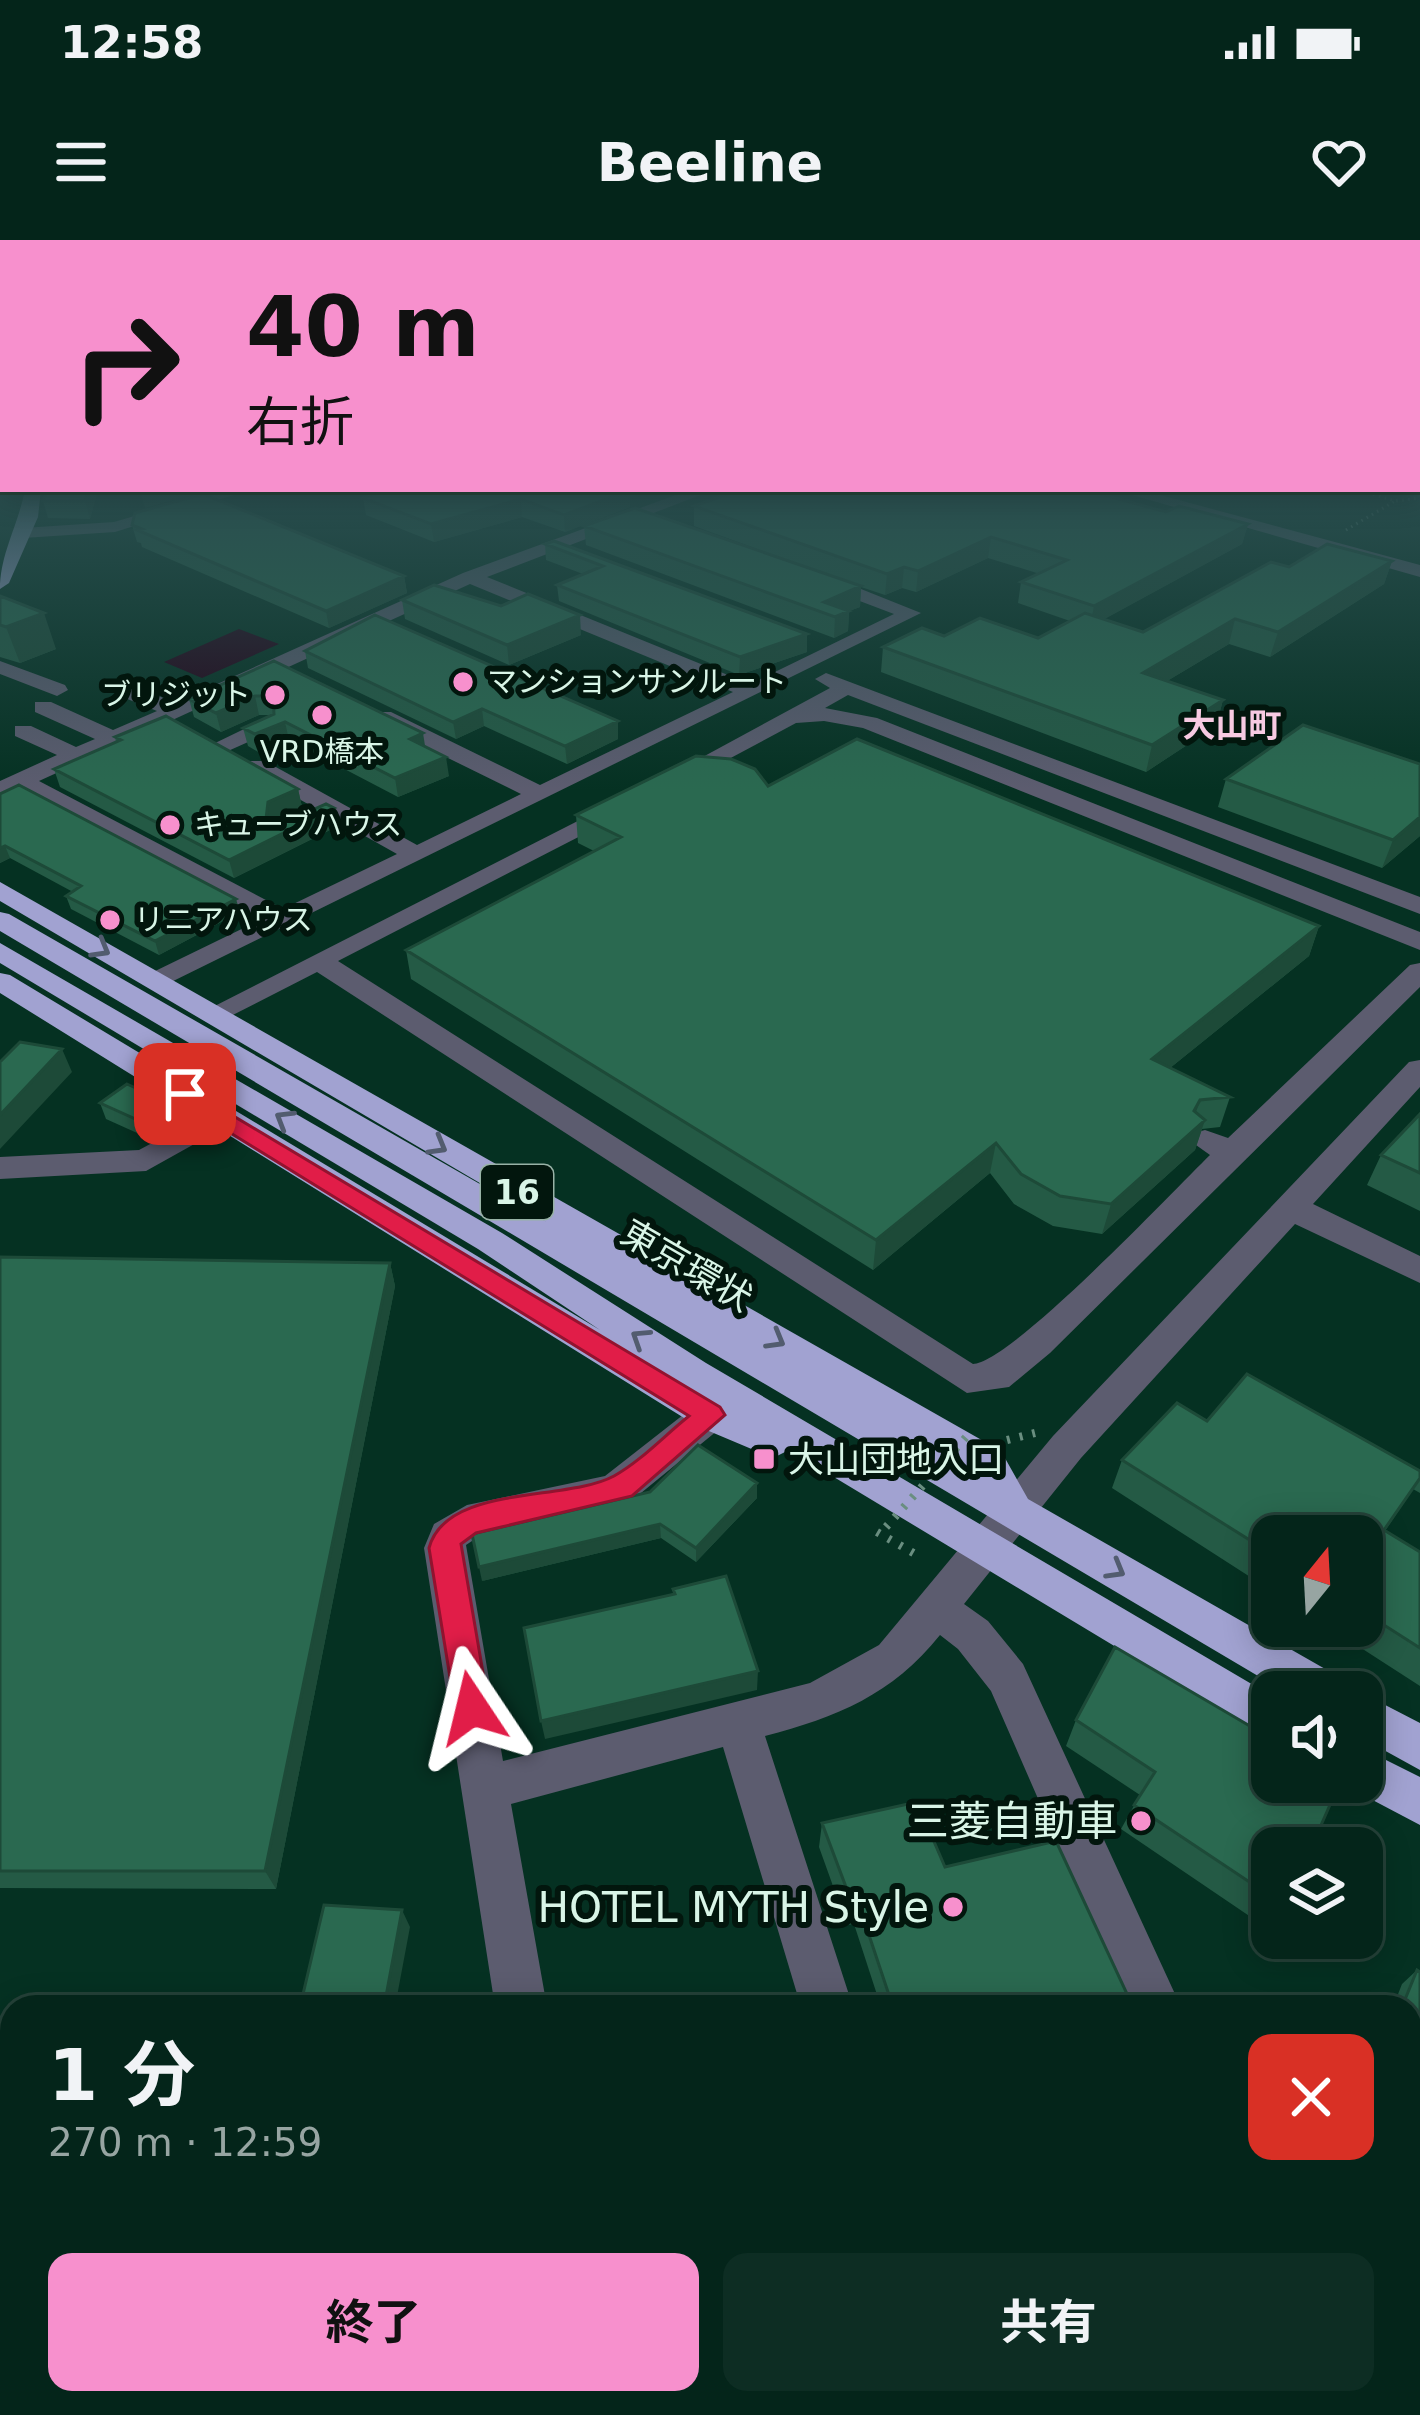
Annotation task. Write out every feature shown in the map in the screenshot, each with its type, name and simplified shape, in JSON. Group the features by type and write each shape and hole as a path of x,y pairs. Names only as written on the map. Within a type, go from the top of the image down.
{"highway":[{"name":"16","path":"0,890 988,1462 1015,1511"},
{"name":"東京環状","path":"0,920 90,990 490,1241 903,1518 986,1550 1251,1708"},
{"name":"東京環状","path":"0,951 90,990 1015,1511 1289,1671"},
{"path":"3,987 710,1415 903,1518"},
{"path":"1383,1726 1420,1748"},
{"path":"1383,1783 1420,1802"}],"street":[{"path":"421,588 434,593"},
{"path":"191,728 278,664 446,588"},
{"path":"496,588 752,692"},
{"path":"157,981 541,795 642,736 752,692 911,614 841,588"},
{"path":"378,619 407,632"},
{"path":"796,636 837,651"},
{"path":"278,664 304,678"},
{"path":"0,667 115,739"},
{"path":"800,669 1420,907"},
{"path":"213,1015 795,718 847,687"},
{"path":"123,689 417,855"},
{"path":"373,696 386,719 541,795"},
{"path":"386,719 425,704"},
{"path":"795,718 824,714 869,723 1420,942"},
{"path":"11,786 115,739 269,724"},
{"path":"22,731 77,756"},
{"path":"11,786 283,920"},
{"path":"299,822 331,807"},
{"path":"318,960 968,1379 996,1377 1037,1343 1219,1147 1420,971"},
{"path":"485,1788 755,1717 857,1684 893,1660 939,1610 1015,1511 1288,1206 1420,1069"},
{"path":"0,1168 146,1160 221,1116"},
{"path":"1288,1206 1420,1271"},
{"path":"519,1995 445,1548 448,1536 467,1522 621,1487 710,1415"},
{"path":"939,1610 973,1635 1007,1678 1150,1995"},
{"path":"755,1717 824,1995"},
{"path":"1383,1790 1420,1823"}],"path":[{"path":"1003,1441 1042,1431"},
{"path":"903,1518 968,1432 986,1437"},
{"path":"877,1532 916,1555 920,1551"}],"shaded area":[{"path":"239,629 279,644 202,678 164,662"}],"building":[{"path":"271,588 378,588 326,611"},
{"path":"429,588 501,606 528,594 580,615 507,645 402,600"},
{"path":"563,588 680,588 807,634 740,657"},
{"path":"754,588 858,588 824,602 849,611 835,617"},
{"path":"1038,588 1129,588 1094,606"},
{"path":"1224,588 1349,588 1278,632 1235,619 1143,673 1223,700 1152,745 883,647 922,628 944,636 980,618 1038,638 1085,613 1143,632"},
{"path":"0,596 44,613 0,625"},
{"path":"375,615 618,721 565,746 482,709 453,722 305,651"},
{"path":"274,661 423,733 410,739 446,757 395,778 285,722 255,734 243,728 274,714 273,696 255,696 216,713 189,699"},
{"path":"166,716 298,789 268,802 266,819 290,820 326,804 334,808 229,860 54,769"},
{"path":"1303,725 1420,764 1420,817 1393,840 1226,779"},
{"path":"857,739 1319,926 1152,1059 1230,1097 1200,1100 1194,1111 1205,1120 1111,1204 1060,1196 1021,1174 996,1143 876,1240 406,950 621,837 576,815 696,756 731,759 755,769 768,786"},
{"path":"19,785 236,899 155,941 66,896 81,886 5,846 0,848 0,794"},
{"path":"20,1042 62,1049 0,1115 0,1062"},
{"path":"127,1084 166,1102 140,1121 100,1103"},
{"path":"1420,1114 1420,1173 1381,1155"},
{"path":"0,1257 390,1263 265,1871 0,1871"},
{"path":"1247,1374 1420,1471 1420,1478 1384,1530 1420,1552 1420,1648 1383,1624 1383,1515 1251,1515 1251,1541 1122,1460 1177,1403 1207,1421"},
{"path":"698,1445 757,1483 696,1548 660,1524 479,1567 472,1534 650,1492"},
{"path":"726,1576 758,1671 541,1721 524,1628 675,1594 673,1589"},
{"path":"1115,1647 1251,1727 1251,1803 1331,1803 1320,1827 1251,1827 1251,1883 1134,1805 1155,1772 1076,1720"},
{"name":"HOTEL MYTH Style","path":"917,1802 945,1867 1056,1841 1128,1995 889,1995 858,1902 852,1903 822,1823"},
{"path":"324,1905 402,1910 386,1995 303,1995"},
{"path":"1417,1970 1420,1995 1407,1995"}],"place":[{"name":"マンションサンルート","path":"463,682"},
{"name":"ブリジット","path":"275,695"},
{"name":"VRD橋本","path":"322,715"},
{"name":"キューブハウス","path":"170,825"},
{"name":"リニアハウス","path":"110,920"},
{"name":"大山団地入口","path":"764,1459"},
{"name":"三菱自動車","path":"1141,1821"},
{"name":"HOTEL MYTH Style","path":"953,1907"}],"district":[{"name":"大山町","path":"1232,725"}],"route":[{"path":"185,1094 710,1415 616,1490 467,1522 448,1536 445,1548 472,1708"}]}
